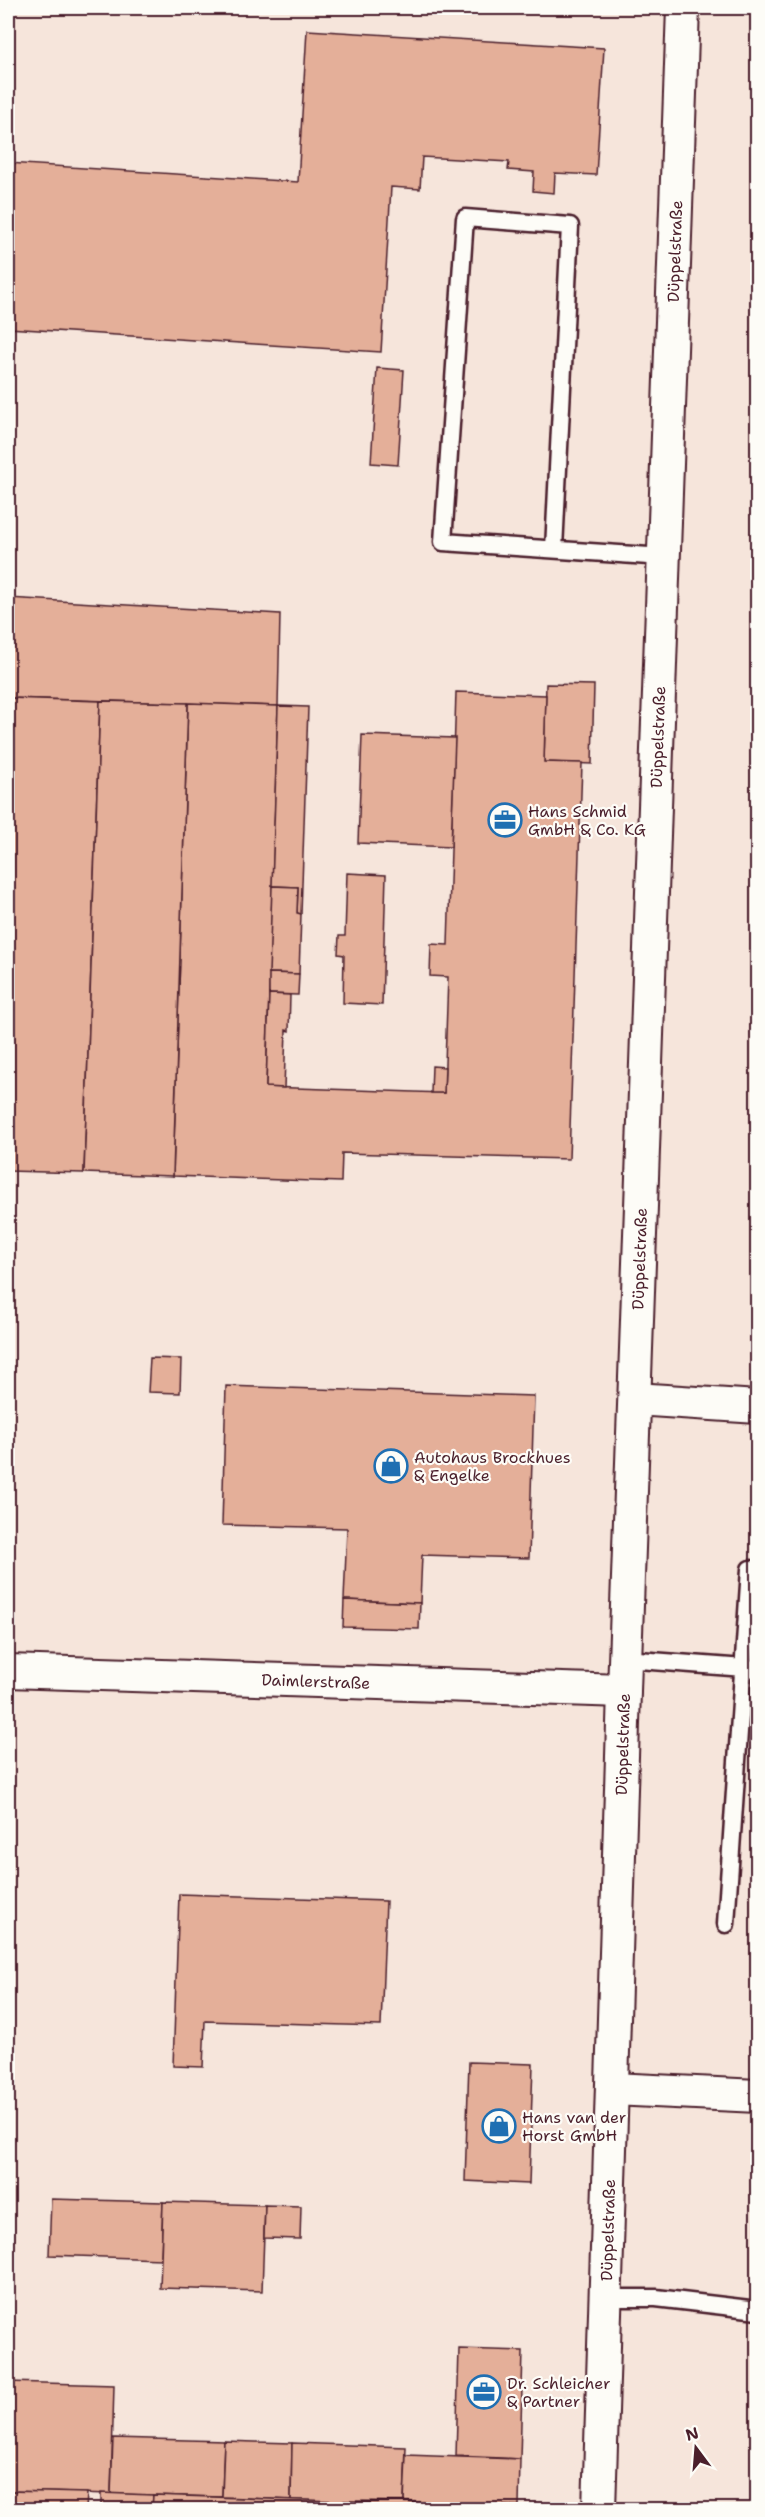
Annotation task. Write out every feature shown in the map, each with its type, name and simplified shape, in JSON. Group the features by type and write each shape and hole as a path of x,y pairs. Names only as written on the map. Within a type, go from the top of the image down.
{"street":[{"name":"Düppelstraße","path":"599,2510 625,1659 682,8"},
{"path":"635,1399 758,1407"},
{"name":"Daimlerstraße","path":"8,1671 624,1691"},
{"path":"613,2089 758,2096"}],"lane":[{"path":"554,549 570,226 465,218 443,542 664,557"},
{"path":"726,1924 750,1668 750,1569 758,1570"},
{"path":"625,1659 750,1668"},
{"path":"606,2298 656,2298 758,2310"}],"shaded area":[{"path":"8,8 757,8 757,2509 8,2509"}],"building":[{"path":"307,30 604,48 596,175 555,173 554,193 533,191 534,172 508,170 509,162 422,157 420,189 391,187 381,352 8,328 8,163 298,182"},
{"path":"377,368 404,370 398,465 371,463"},
{"path":"8,598 280,614 278,706 8,698"},
{"path":"546,684 594,685 592,764 544,762"},
{"path":"456,692 546,695 544,762 582,763 569,1159 342,1153 341,1182 173,1176 188,703 278,706 266,1087 444,1093 448,977 430,976 431,944 448,945"},
{"path":"8,698 100,701 84,1173 8,1171"},
{"path":"100,701 188,703 173,1176 84,1173"},
{"path":"278,706 308,707 301,914 297,913 298,887 272,886"},
{"path":"362,735 455,738 451,847 358,843"},
{"path":"347,873 386,875 382,1005 343,1003 344,955 338,954 339,936 345,936"},
{"path":"272,886 298,887 297,913 301,914 299,974 269,973"},
{"path":"269,973 299,974 298,995 269,994"},
{"path":"269,994 290,995 284,1088 266,1087"},
{"path":"432,1066 445,1067 444,1093 431,1093"},
{"path":"150,1358 181,1359 180,1393 148,1392"},
{"path":"226,1386 534,1396 529,1558 422,1555 420,1603 344,1600 347,1528 222,1525"},
{"path":"344,1600 420,1603 419,1629 343,1627"},
{"path":"179,1894 386,1901 381,2026 205,2021 203,2067 173,2066"},
{"path":"469,2062 533,2064 529,2184 465,2181"},
{"path":"51,2199 163,2202 161,2259 49,2255"},
{"path":"163,2202 265,2205 262,2291 160,2288"},
{"path":"265,2205 301,2206 300,2239 264,2238"},
{"path":"459,2349 523,2351 520,2459 456,2456"},
{"path":"8,2382 114,2385 111,2494 8,2491"},
{"path":"113,2438 224,2441 222,2497 111,2494"},
{"path":"224,2441 292,2443 291,2500 222,2497"},
{"path":"292,2443 406,2447 404,2502 291,2500"},
{"path":"406,2455 520,2459 519,2506 404,2502"},
{"path":"8,2491 87,2493 86,2510 8,2510"},
{"path":"101,2493 153,2495 152,2510 101,2510"},
{"path":"153,2495 359,2502 359,2510 152,2510"},
{"path":"359,2502 508,2506 508,2510 359,2510"}],"place":[{"name":"Hans Schmid GmbH & Co. KG","path":"505,820"},
{"name":"Autohaus Brockhues & Engelke","path":"391,1466"},
{"name":"Hans van der Horst GmbH","path":"499,2126"},
{"name":"Dr. Schleicher & Partner","path":"484,2392"}]}
